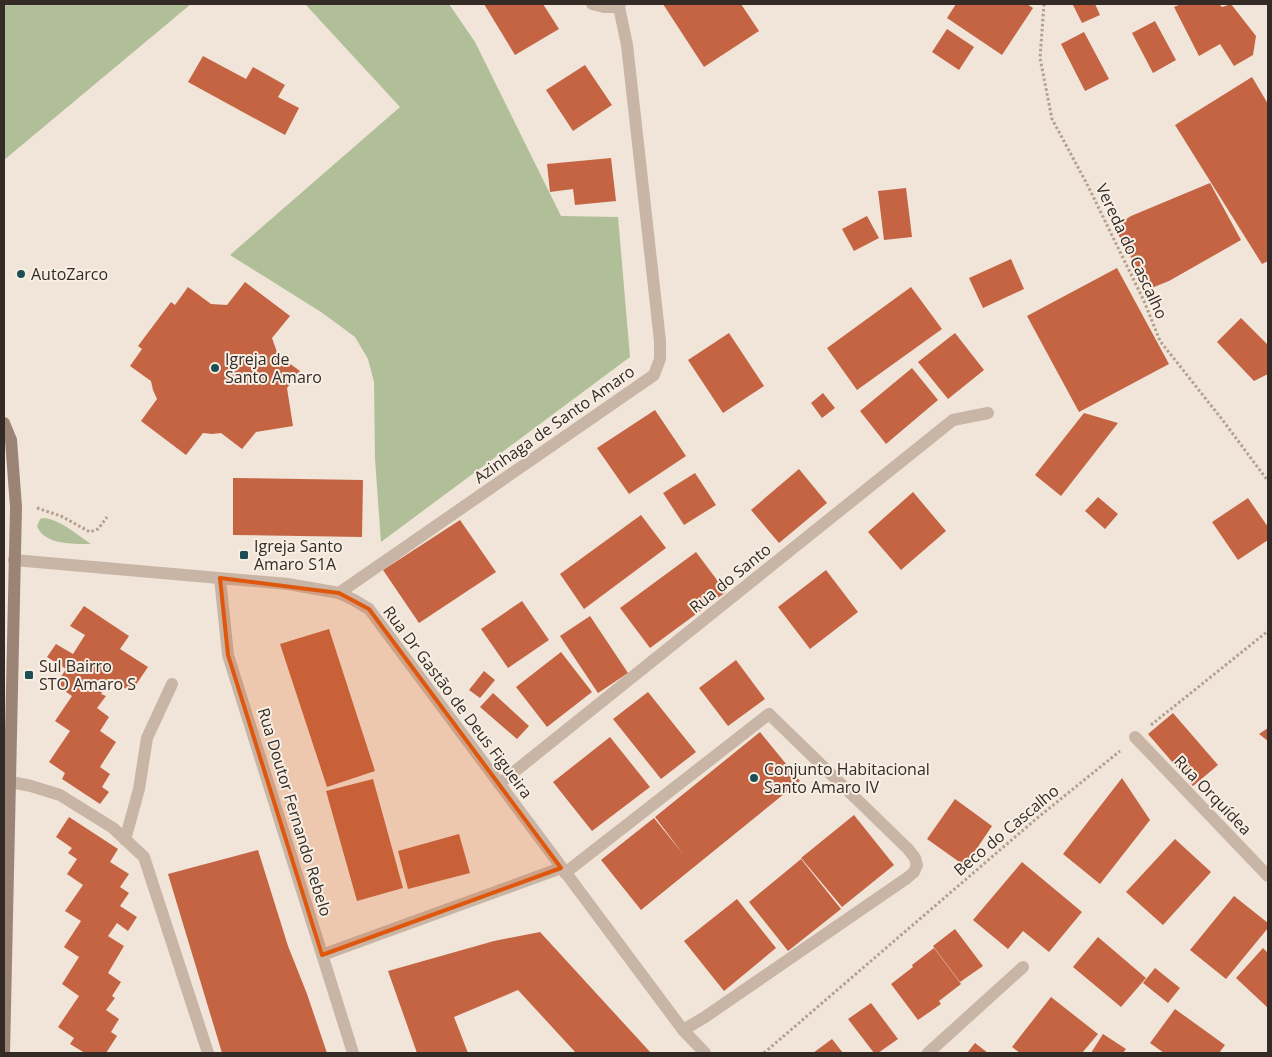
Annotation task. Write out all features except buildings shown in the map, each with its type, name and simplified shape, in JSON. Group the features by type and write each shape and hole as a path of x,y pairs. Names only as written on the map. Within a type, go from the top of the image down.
{"street":[{"name":"Azinhaga de Santo Amaro","path":"339,593 654,375 660,358 660,341 627,45 619,5 604,7 592,4"},
{"name":"Rua do Santo","path":"499,784 953,420 988,413"},
{"path":"4,423 11,440 16,507 4,1053"},
{"name":"Rua Dr Gastão de Deus Figueira","path":"14,560 288,584 339,593 369,609 683,1030 705,1053"},
{"name":"Rua Doutor Fernando Rebelo","path":"220,578 228,655 353,1053"},
{"path":"125,840 139,789 147,738 172,684"},
{"path":"322,955 563,871 769,714 915,858 917,865 914,872 907,878 713,1012 683,1030"},
{"name":"Rua Orquídea","path":"1135,737 1268,876"},
{"path":"11,782 60,795 113,828 144,857 208,1053"},
{"path":"928,1053 1023,968"}],"path":[{"name":"Vereda do Cascalho","path":"1044,4 1040,58 1052,119 1088,186 1144,301 1160,342 1221,418 1268,481"},
{"path":"45,511 61,516 90,532 98,529 107,517"},
{"name":"Beco do Cascalho","path":"764,1053 1036,819 1268,631"}],"highlighted area":[{"path":"220,578 339,593 369,609 561,868 322,955 228,655"}],"green space":[{"path":"4,4 191,4 4,160"},
{"path":"305,4 449,4 475,42 561,216 618,217 630,357 381,542 375,459 374,382 368,359 355,337 321,312 230,255 400,107"},
{"path":"43,518 62,524 91,544 60,542 46,537 37,526 40,519"}],"place":[{"name":"AutoZarco","path":"21,274"},
{"name":"Igreja de Santo Amaro","path":"215,368"},
{"name":"Igreja Santo Amaro S1A","path":"244,555"},
{"name":"Sul Bairro STO Amaro S","path":"29,675"},
{"name":"Conjunto Habitacional Santo Amaro IV","path":"754,778"}]}
